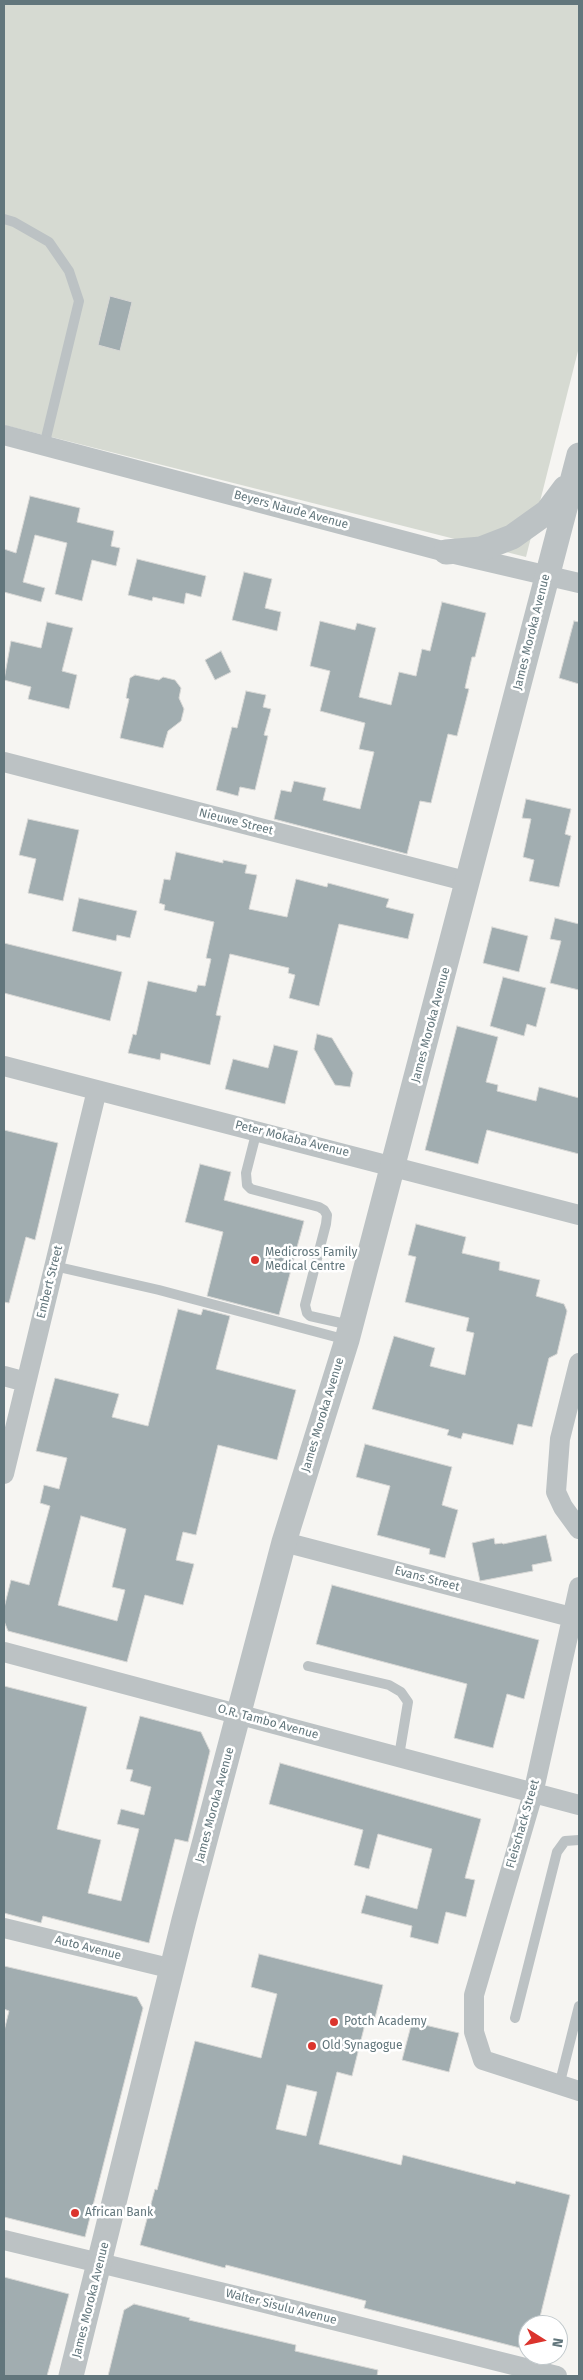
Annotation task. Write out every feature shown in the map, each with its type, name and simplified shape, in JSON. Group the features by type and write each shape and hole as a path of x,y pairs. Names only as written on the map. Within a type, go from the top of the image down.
{"street":[{"name":"Beyers Naude Avenue","path":"4,435 446,552 579,583"},
{"path":"446,552 481,549 512,537 547,512 576,466"},
{"name":"James Moroka Avenue","path":"71,2376 173,1969 284,1542 348,1333 394,1165 469,882 546,575 576,466"},
{"name":"Nieuwe Street","path":"4,762 469,882"},
{"name":"Peter Mokaba Avenue","path":"4,1066 394,1165 579,1215"},
{"name":"Embert Street","path":"4,1474 97,1090"},
{"path":"579,1363 560,1439 556,1492 563,1507 579,1529"},
{"path":"4,1376 26,1382"},
{"name":"Evans Street","path":"284,1542 571,1617"},
{"name":"Fleischack Street","path":"559,2086 483,2060 474,2032 474,1995 533,1794 579,1587"},
{"name":"O.R. Tambo Avenue","path":"4,1652 579,1805"},
{"name":"Auto Avenue","path":"4,1928 173,1969"},
{"path":"559,2086 579,2092"},
{"name":"Walter Sisulu Avenue","path":"4,2240 557,2376"}],"lane":[{"path":"4,219 14,222 49,242 69,271 79,301 44,446"},
{"path":"257,1130 246,1173 247,1185 251,1189 319,1207 324,1210 327,1215 326,1224 305,1305 310,1316 348,1333"},
{"path":"54,1266 348,1333"},
{"path":"308,1666 389,1685 400,1692 408,1702 399,1756"},
{"path":"515,2018 557,1852 565,1841 579,1840"},
{"path":"559,2086 579,2006"}],"shaded area":[{"path":"4,4 579,4 579,347 526,557 4,425"}],"building":[{"path":"110,296 132,302 120,351 98,345"},
{"path":"30,496 80,508 77,522 114,531 111,546 120,548 116,566 92,560 82,601 55,594 67,543 35,535 23,582 45,588 41,602 4,592 4,549 16,553"},
{"path":"137,559 206,576 201,597 186,593 184,604 153,597 152,601 128,595"},
{"path":"244,572 272,579 265,608 281,612 277,631 232,620"},
{"path":"442,602 486,613 475,657 472,657 465,688 469,689 457,736 448,734 431,803 420,801 407,854 274,819 281,790 291,792 294,781 326,788 323,800 360,809 374,752 359,749 365,723 320,711 330,671 310,666 320,621 355,630 357,623 376,628 359,697 391,705 399,672 416,676 422,649 430,651"},
{"path":"574,621 579,622 579,684 559,678"},
{"path":"47,622 73,628 62,671 77,675 69,709 28,699 31,687 4,680 11,641 41,648"},
{"path":"221,651 231,672 215,680 205,660"},
{"path":"135,675 159,680 163,677 175,680 181,688 179,698 184,709 181,721 168,731 163,748 120,738 129,699 126,698 130,678"},
{"path":"246,691 266,695 263,707 271,709 264,735 268,736 255,790 240,787 238,796 216,790 232,727 237,728"},
{"path":"526,799 571,809 565,834 571,836 559,887 529,881 534,860 523,857 531,819 522,818"},
{"path":"28,819 79,830 63,901 28,893 36,859 19,855"},
{"path":"176,852 223,863 223,860 247,865 245,873 257,875 249,909 287,917 296,879 327,887 328,883 389,899 386,907 414,914 408,939 339,924 319,1006 289,998 295,975 288,973 289,968 230,954 216,1015 221,1016 210,1065 161,1053 160,1060 128,1053 133,1034 136,1035 148,981 196,992 198,985 205,986 211,959 206,958 214,922 164,910 165,905 159,903 164,879 170,880"},
{"path":"79,898 137,911 130,938 117,935 116,941 72,931"},
{"path":"555,918 579,924 579,990 550,983 561,941 550,939"},
{"path":"492,927 528,936 519,972 483,963"},
{"path":"4,943 122,972 110,1021 4,993"},
{"path":"503,977 546,988 536,1027 527,1024 524,1036 490,1026"},
{"path":"457,1026 498,1037 486,1082 498,1085 497,1091 536,1101 539,1087 579,1098 579,1154 487,1130 478,1164 425,1150"},
{"path":"317,1034 332,1038 353,1073 350,1087 335,1085 314,1049"},
{"path":"274,1045 298,1051 285,1104 225,1089 233,1059 268,1068"},
{"path":"4,1130 58,1143 35,1240 26,1237 9,1303 4,1302"},
{"name":"Medicross Family Medical Centre","path":"200,1164 231,1172 224,1200 304,1221 279,1315 207,1296 223,1232 185,1222"},
{"path":"416,1224 466,1237 462,1253 500,1262 499,1270 540,1280 536,1296 564,1304 567,1311 557,1354 549,1358 532,1427 518,1424 513,1445 463,1433 461,1439 447,1435 449,1430 372,1409 394,1336 435,1348 430,1366 465,1375 474,1333 466,1331 469,1318 405,1302 416,1257 408,1255"},
{"path":"178,1309 201,1315 203,1309 230,1316 216,1369 296,1390 277,1460 218,1445 196,1535 183,1532 176,1560 194,1564 183,1605 145,1595 127,1662 8,1631 4,1621 4,1608 11,1580 29,1585 50,1506 40,1503 44,1485 59,1489 67,1458 36,1451 55,1378 119,1394 112,1417 148,1426","holes":["81,1516 126,1529 112,1587 125,1590 117,1621 58,1605"]},
{"path":"365,1444 452,1467 442,1505 458,1510 445,1558 429,1554 430,1549 377,1535 390,1486 356,1477"},
{"path":"546,1535 552,1561 532,1565 533,1571 480,1581 472,1543 494,1538 495,1544 503,1544"},
{"path":"332,1585 539,1640 524,1699 507,1694 493,1748 454,1738 467,1684 316,1644"},
{"path":"4,1686 87,1707 57,1829 101,1840 88,1893 121,1901 139,1829 117,1824 121,1809 144,1815 151,1787 130,1781 133,1770 126,1769 140,1716 201,1732 210,1751 188,1842 175,1839 149,1943 43,1916 41,1923 4,1913"},
{"path":"280,1763 481,1819 465,1878 475,1880 466,1917 446,1912 438,1944 410,1937 412,1926 361,1913 366,1895 417,1909 432,1849 378,1834 369,1869 354,1865 363,1830 269,1804"},
{"path":"259,1954 383,1985 375,2018 367,2016 352,2076 337,2072 319,2144 401,2165 403,2155 515,2184 516,2181 570,2195 540,2315 518,2315 518,2347 364,2308 366,2301 226,2265 225,2268 140,2245 155,2189 157,2190 195,2041 261,2058 277,1994 251,1987","holes":["287,2085 317,2092 306,2136 276,2129"]},
{"path":"4,1966 137,1997 143,2008 85,2237 4,2217 4,2031 9,2011 4,2009"},
{"path":"412,2022 459,2033 449,2072 402,2060"},
{"path":"4,2277 69,2294 47,2376 4,2376"},
{"path":"134,2304 190,2318 189,2320 296,2345 295,2351 378,2370 377,2376 108,2376 124,2310"}],"place":[{"name":"Medicross Family Medical Centre","path":"255,1260"},
{"name":"Potch Academy","path":"334,2022"},
{"name":"Old Synagogue","path":"312,2046"},
{"name":"African Bank","path":"75,2213"}]}
